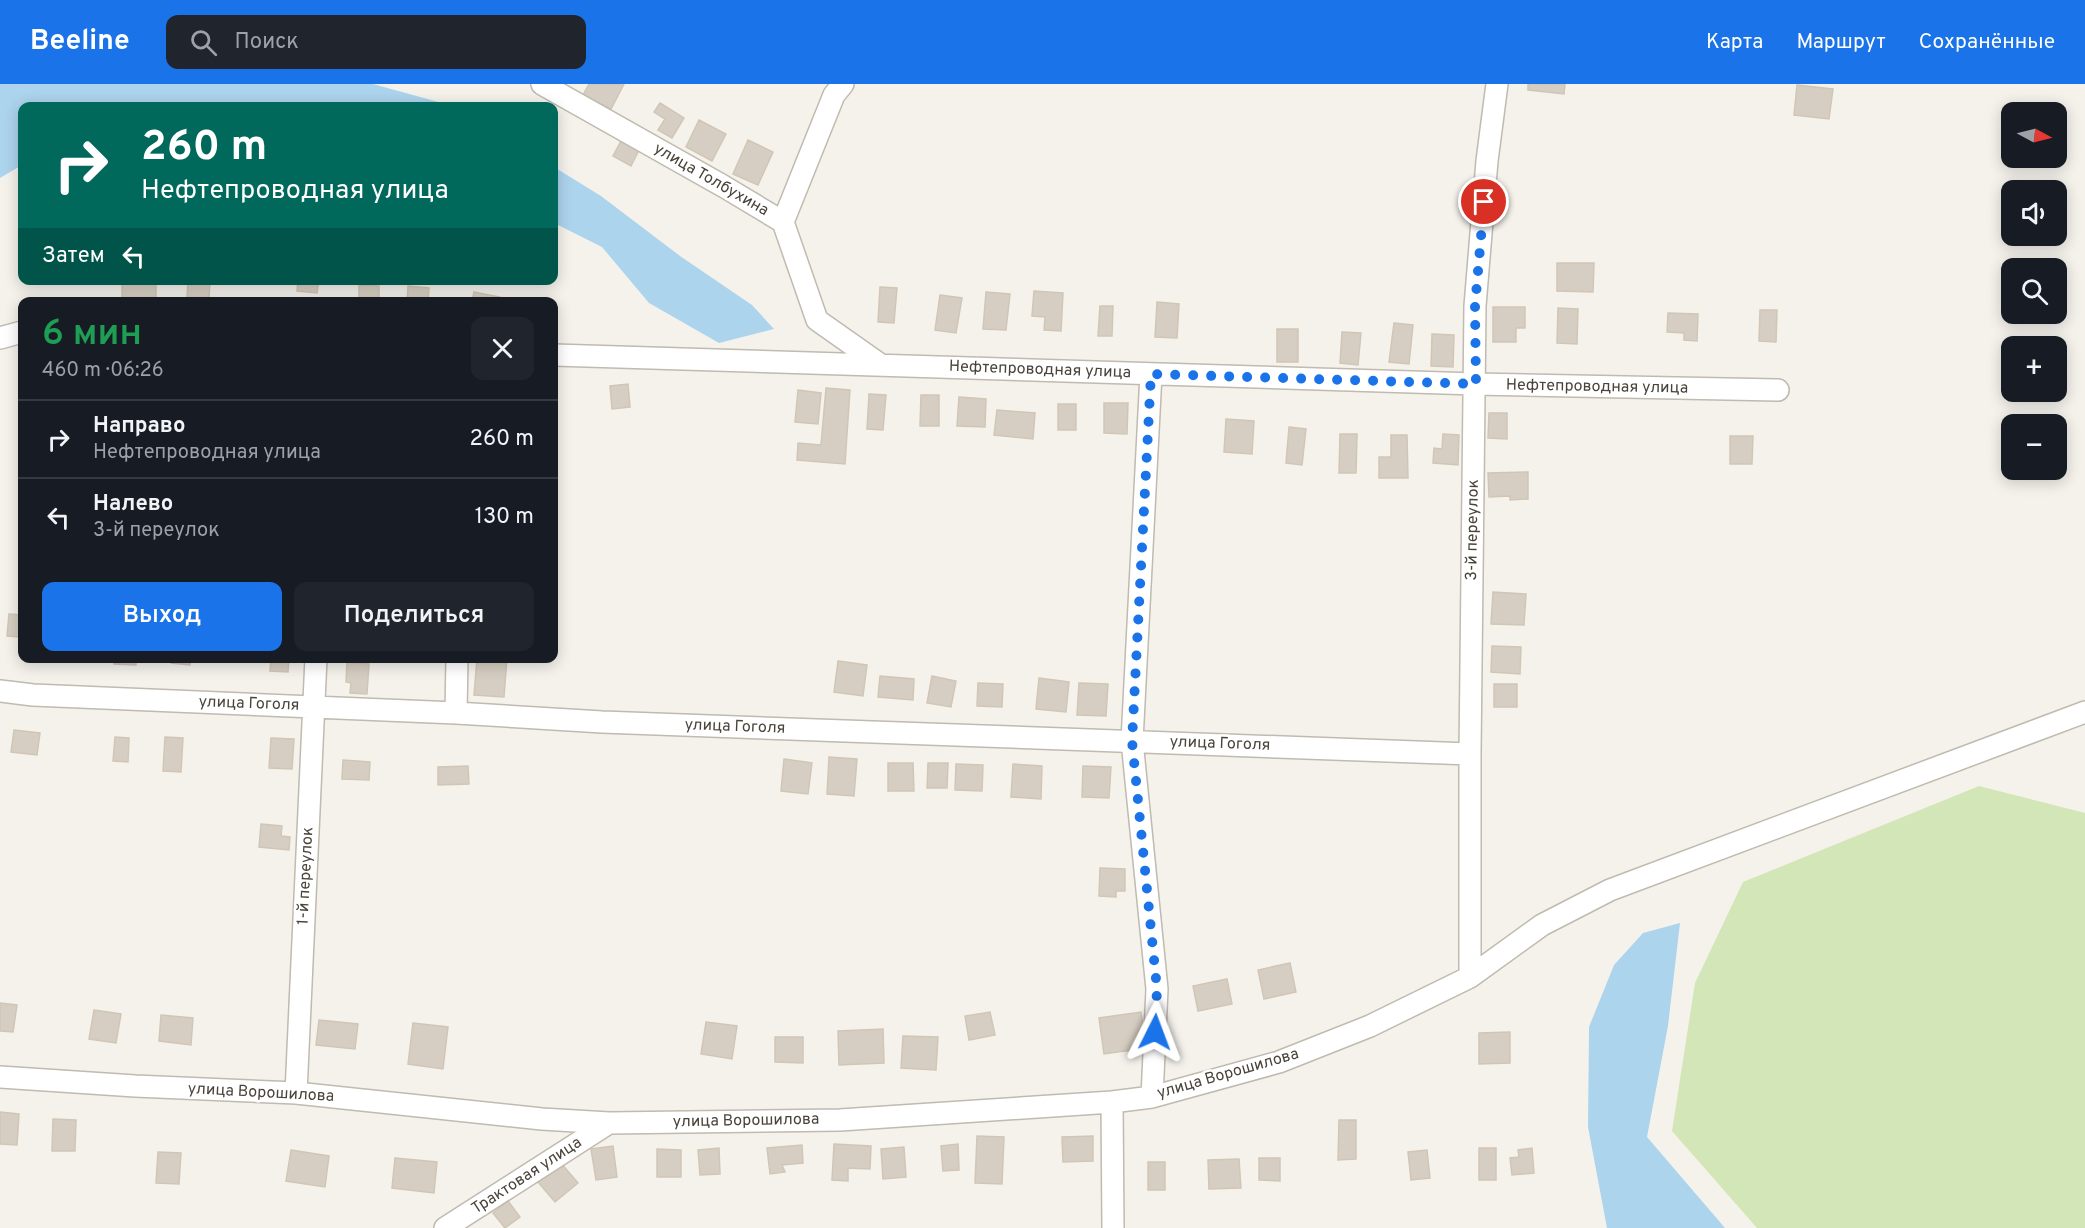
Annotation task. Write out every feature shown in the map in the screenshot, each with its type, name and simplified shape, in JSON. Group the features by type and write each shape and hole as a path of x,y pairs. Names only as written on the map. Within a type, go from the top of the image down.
{"street":[{"name":"улица Толбухина","path":"542,84 783,222 817,320 881,366"},
{"path":"783,222 834,95 843,84"},
{"name":"3-й переулок","path":"1470,977 1475,306 1487,161 1497,84"},
{"path":"0,338 18,333"},
{"name":"Нефтепроводная улица","path":"558,355 1476,384 1778,390"},
{"path":"1151,374 1132,741 1157,989 1152,1097"},
{"name":"1-й переулок","path":"296,1093 315,663"},
{"path":"456,713 457,663"},
{"name":"улица Гоголя","path":"0,691 33,695 314,706 602,722 1470,754"},
{"name":"улица Ворошилова","path":"0,1077 296,1093 542,1119 609,1123 840,1120 1112,1102 1152,1097 1279,1062 1370,1026 1470,977 1542,925 1610,890 2085,712"},
{"path":"1112,1102 1113,1228"},
{"name":"Трактовая улица","path":"445,1228 609,1123"}],"green space":[{"path":"1979,786 2085,813 2085,1228 1757,1228 1672,1131 1695,983 1743,882"}],"water":[{"path":"0,84 373,84 438,102 18,102 18,167 0,178"},
{"path":"558,169 601,196 680,256 752,305 774,329 719,343 649,303 602,247 558,225"},
{"path":"1680,923 1668,1026 1647,1137 1725,1228 1607,1228 1588,1127 1589,1027 1614,965 1643,933"}],"building":[{"path":"589,84 624,84 611,109 583,95"},
{"path":"1528,84 1565,84 1564,94 1528,90"},
{"path":"1797,85 1833,89 1829,119 1794,115"},
{"path":"660,103 684,118 672,138 658,130 665,119 654,112"},
{"path":"699,120 726,134 712,161 686,147"},
{"path":"622,139 640,148 631,166 613,156"},
{"path":"748,140 773,152 758,185 733,174"},
{"path":"1557,263 1594,263 1593,292 1557,291"},
{"path":"122,285 156,285 156,297 122,297"},
{"path":"188,285 210,285 209,297 187,297"},
{"path":"298,285 318,285 317,293 297,291"},
{"path":"359,285 379,286 379,297 359,297"},
{"path":"408,286 429,288 428,297 407,297"},
{"path":"880,287 897,288 894,323 878,322"},
{"path":"1034,291 1063,293 1061,331 1044,330 1045,317 1032,316"},
{"path":"474,292 500,297 473,297"},
{"path":"986,292 1010,294 1006,330 983,329"},
{"path":"940,295 962,298 956,333 935,330"},
{"path":"1157,302 1179,304 1177,338 1155,337"},
{"path":"1100,306 1113,306 1112,336 1098,336"},
{"path":"1493,307 1525,307 1525,328 1516,328 1516,342 1493,342"},
{"path":"1558,308 1578,309 1577,344 1557,343"},
{"path":"1760,310 1777,310 1776,342 1759,341"},
{"path":"1668,313 1698,314 1697,341 1684,340 1684,333 1667,332"},
{"path":"1394,323 1413,325 1409,364 1389,362"},
{"path":"1277,329 1298,329 1298,362 1277,362"},
{"path":"1342,332 1361,333 1358,365 1340,363"},
{"path":"1432,334 1454,335 1453,367 1431,366"},
{"path":"628,384 630,407 612,409 610,386"},
{"path":"826,388 850,390 845,464 797,460 798,443 821,445"},
{"path":"798,390 821,393 818,424 795,422"},
{"path":"869,394 886,395 883,430 867,429"},
{"path":"921,395 939,395 939,426 920,426"},
{"path":"959,397 986,399 985,427 957,426"},
{"path":"1104,403 1128,403 1127,434 1104,433"},
{"path":"1058,404 1076,404 1076,430 1058,430"},
{"path":"997,410 1035,413 1033,439 994,435"},
{"path":"1489,413 1507,413 1507,439 1488,438"},
{"path":"1226,419 1254,421 1252,454 1224,452"},
{"path":"1289,427 1306,429 1302,465 1286,463"},
{"path":"1340,434 1357,434 1356,473 1339,473"},
{"path":"1443,434 1459,435 1458,465 1433,463 1434,448 1442,449"},
{"path":"1391,435 1407,435 1408,478 1379,478 1379,457 1391,457"},
{"path":"1730,436 1753,436 1752,464 1730,464"},
{"path":"1528,472 1528,499 1510,500 1510,496 1489,497 1488,473"},
{"path":"1493,592 1526,594 1524,625 1491,624"},
{"path":"9,614 18,615 18,637 7,636"},
{"path":"1492,646 1521,647 1520,674 1491,672"},
{"path":"838,661 867,665 863,696 834,692"},
{"path":"136,663 136,665 114,664"},
{"path":"271,663 289,663 288,672 270,671"},
{"path":"347,663 369,664 367,694 350,693 351,683 346,682"},
{"path":"477,663 507,663 504,697 474,695"},
{"path":"880,676 914,679 913,700 878,697"},
{"path":"932,676 956,681 951,707 927,703"},
{"path":"1039,678 1069,682 1066,712 1036,709"},
{"path":"978,683 1003,684 1002,707 977,706"},
{"path":"1079,683 1108,684 1106,716 1077,715"},
{"path":"1494,684 1517,684 1517,707 1494,707"},
{"path":"14,730 40,733 37,755 11,752"},
{"path":"115,737 129,738 128,762 113,761"},
{"path":"165,737 183,738 181,772 163,771"},
{"path":"271,738 294,739 292,769 269,768"},
{"path":"829,757 857,759 854,796 827,794"},
{"path":"784,759 812,763 808,794 781,791"},
{"path":"343,760 370,762 369,780 342,779"},
{"path":"888,763 913,763 914,791 888,791"},
{"path":"928,763 948,763 947,788 927,788"},
{"path":"956,764 983,765 982,791 955,790"},
{"path":"1013,764 1042,766 1041,799 1011,797"},
{"path":"468,766 469,784 438,785 438,767"},
{"path":"1083,766 1111,767 1109,798 1082,797"},
{"path":"261,824 282,826 281,836 290,837 289,850 259,847"},
{"path":"1100,868 1125,869 1125,891 1116,891 1116,897 1099,896"},
{"path":"1290,963 1296,992 1264,999 1258,970"},
{"path":"1227,979 1232,1004 1198,1011 1193,986"},
{"path":"0,1003 17,1005 13,1032 0,1031"},
{"path":"94,1010 121,1014 116,1043 89,1039"},
{"path":"990,1012 995,1035 969,1040 965,1016"},
{"path":"1141,1012 1146,1048 1104,1054 1099,1018"},
{"path":"161,1015 193,1018 191,1045 159,1041"},
{"path":"319,1020 358,1024 355,1049 316,1045"},
{"path":"706,1022 737,1026 732,1059 701,1054"},
{"path":"413,1023 448,1027 443,1069 408,1064"},
{"path":"883,1029 884,1063 839,1065 838,1031"},
{"path":"1510,1032 1510,1063 1479,1064 1479,1033"},
{"path":"903,1036 938,1037 936,1070 901,1068"},
{"path":"775,1037 803,1037 803,1063 775,1062"},
{"path":"0,1112 19,1114 17,1145 0,1144"},
{"path":"53,1119 76,1120 75,1151 52,1151"},
{"path":"1339,1120 1356,1120 1356,1159 1338,1160"},
{"path":"977,1136 1004,1137 1002,1184 975,1183"},
{"path":"1093,1136 1093,1161 1063,1162 1062,1137"},
{"path":"834,1144 871,1146 870,1169 848,1168 848,1181 832,1180"},
{"path":"958,1144 959,1170 943,1171 941,1146"},
{"path":"802,1145 803,1163 782,1165 785,1172 770,1174 767,1148"},
{"path":"613,1146 617,1177 596,1180 591,1149"},
{"path":"904,1147 906,1177 883,1179 881,1149"},
{"path":"719,1148 720,1174 700,1175 698,1150"},
{"path":"1479,1148 1496,1148 1496,1180 1479,1180"},
{"path":"1532,1148 1534,1173 1512,1175 1510,1158 1519,1157 1518,1150"},
{"path":"657,1149 681,1150 681,1177 657,1177"},
{"path":"291,1150 329,1156 325,1187 286,1181"},
{"path":"1427,1150 1430,1178 1411,1180 1408,1152"},
{"path":"158,1152 181,1153 179,1184 156,1183"},
{"path":"395,1158 437,1162 434,1193 392,1188"},
{"path":"1259,1158 1280,1158 1280,1181 1259,1180"},
{"path":"1239,1159 1241,1188 1209,1189 1208,1160"},
{"path":"560,1162 578,1183 555,1202 538,1182"},
{"path":"1148,1162 1165,1162 1165,1190 1148,1190"},
{"path":"508,1201 520,1217 505,1228 493,1213"}],"route":[{"path":"1155,1032 1157,989 1132,741 1151,374 1476,384 1475,306 1484,202"}]}
